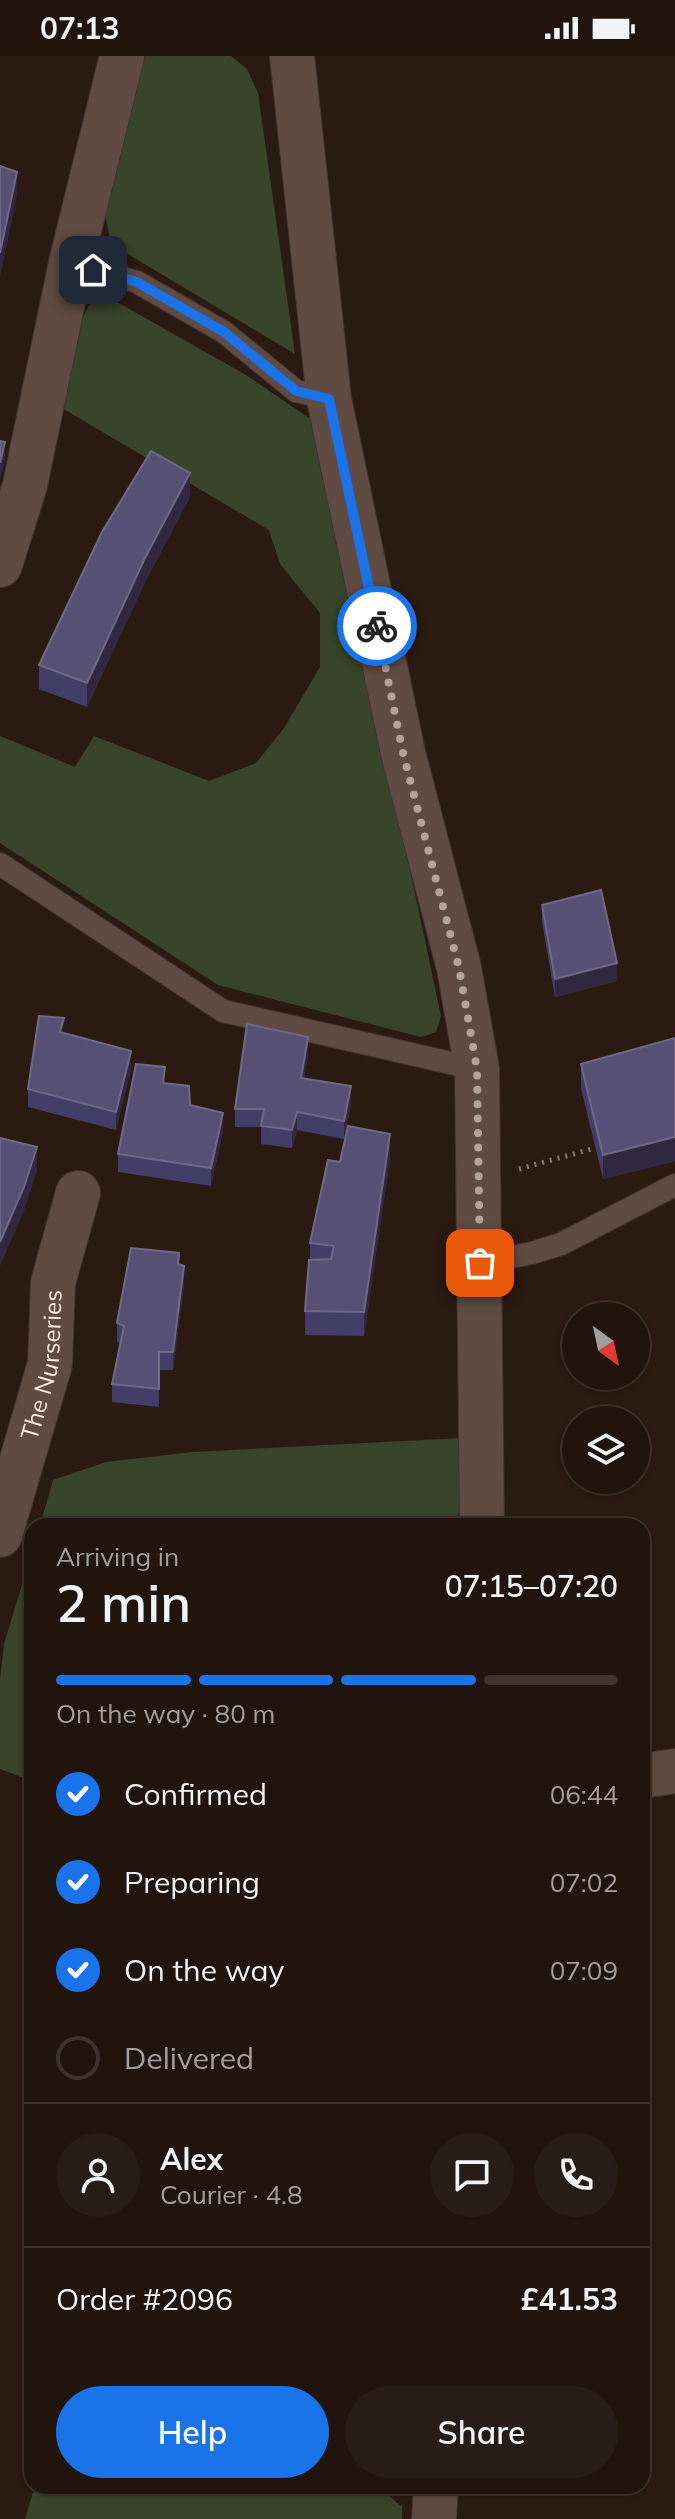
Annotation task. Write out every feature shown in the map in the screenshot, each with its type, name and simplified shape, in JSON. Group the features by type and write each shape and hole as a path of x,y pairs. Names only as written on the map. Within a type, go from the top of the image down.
{"street":[{"path":"0,565 25,485 71,263 122,56"},
{"path":"292,56 329,399 403,753 459,968 477,1069 482,1518"},
{"name":"The Nurseries","path":"0,1535 50,1364 53,1283 78,1193"},
{"path":"650,1775 675,1771"},
{"path":"434,2519 436,2494"}],"lane":[{"path":"71,263 137,282 224,332 296,391 329,399"},
{"path":"0,864 223,1011 477,1069"},
{"path":"480,1263 561,1244 675,1185"}],"path":[{"path":"478,1172 525,1169 595,1148"}],"green space":[{"path":"143,56 231,56 247,69 258,93 295,354 111,244 102,198"},
{"path":"101,297 117,302 246,375 315,422 441,1016 436,1032 421,1037 218,985 0,843 0,736 75,767 94,736 209,781 256,763 284,728 320,667 320,613 280,564 269,530 55,404 81,321 89,305"},
{"path":"462,1438 458,1518 42,1518 53,1480 106,1462 192,1452"},
{"path":"24,1578 24,1778 0,1769 0,1680 4,1644"},
{"path":"33,2494 387,2494 402,2507 402,2519 25,2519"}],"building":[{"path":"0,166 17,172 0,253"},
{"path":"0,441 5,442 0,463"},
{"path":"151,451 190,473 145,558 87,683 39,665 102,532"},
{"path":"601,890 617,963 555,979 542,905"},
{"path":"39,1016 64,1018 60,1032 131,1051 116,1112 28,1089"},
{"path":"247,1024 308,1037 301,1078 351,1086 344,1121 297,1112 292,1130 261,1126 264,1109 235,1109"},
{"path":"675,1038 675,1137 603,1155 581,1064"},
{"path":"136,1064 165,1067 163,1083 189,1086 190,1105 223,1113 211,1168 118,1154"},
{"path":"348,1126 390,1134 364,1312 305,1311 309,1260 331,1259 334,1246 310,1243 328,1160 340,1162"},
{"path":"0,1138 37,1147 24,1187 0,1242"},
{"path":"131,1248 179,1253 178,1264 184,1266 173,1352 159,1352 159,1389 112,1384 124,1326 117,1323"}],"way so far":[{"path":"377,626 403,753 459,968 477,1069 480,1263"}],"route":[{"path":"93,270 137,282 224,332 296,391 329,399 377,626"}]}
